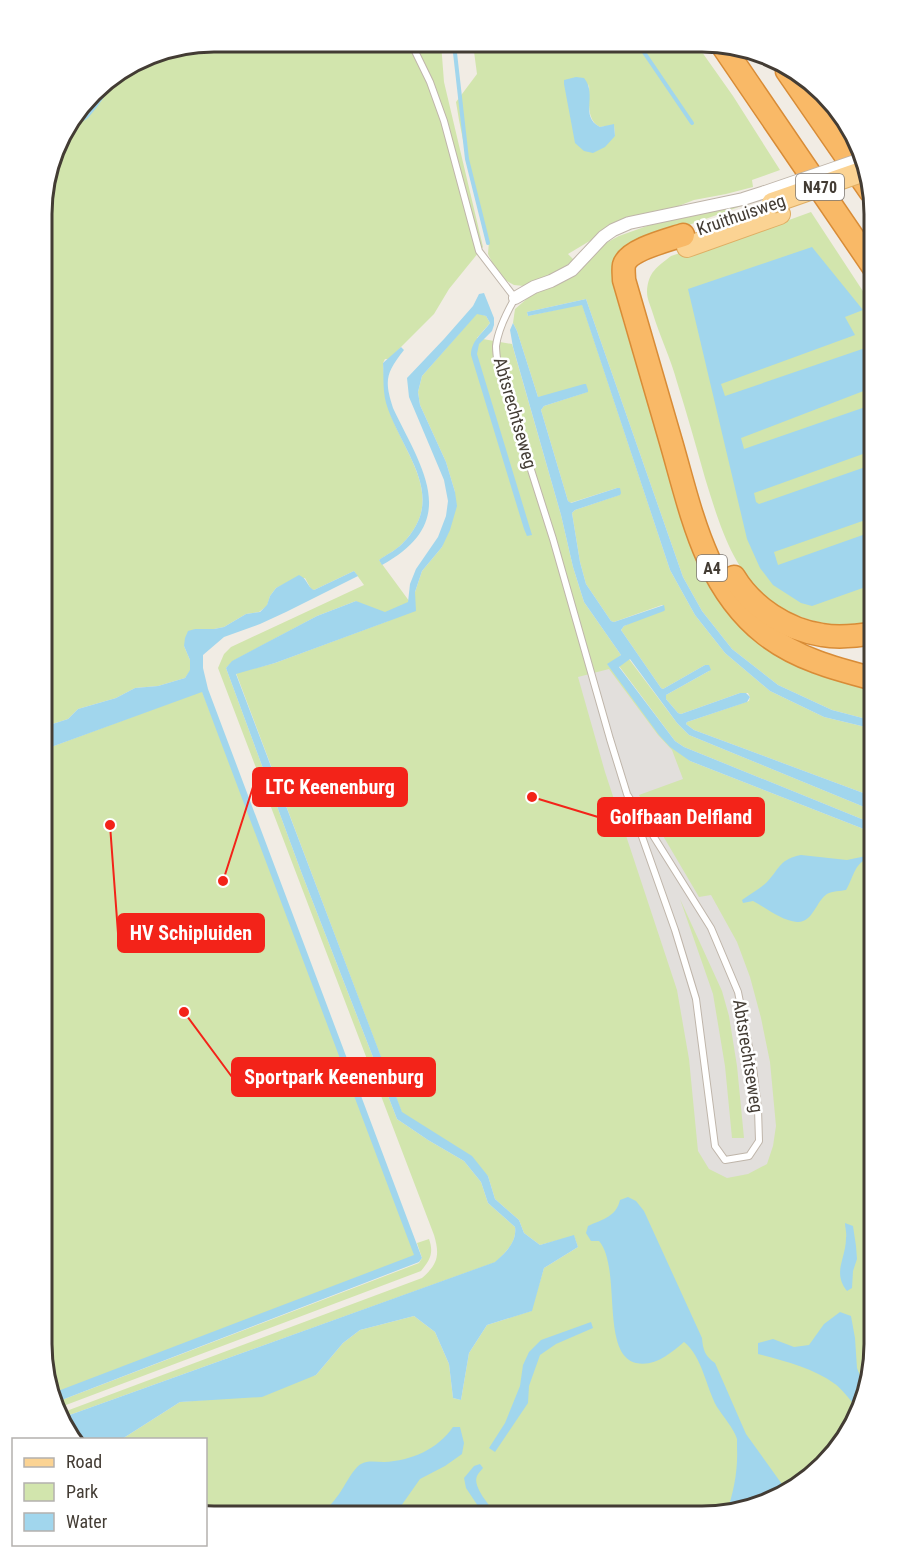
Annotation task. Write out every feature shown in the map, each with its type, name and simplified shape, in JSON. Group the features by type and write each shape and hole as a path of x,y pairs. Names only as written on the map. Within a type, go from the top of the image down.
{"highway":[{"path":"729,55 864,253"},
{"path":"797,84 858,174"},
{"name":"A4","path":"685,241 647,263 639,272 638,280 703,505 725,562 742,591 767,613 788,624 822,635 864,634"},
{"name":"A4","path":"685,241 634,253 627,258 624,265 624,280 707,558 728,595 765,634 803,657 864,676"}],"main road":[{"name":"Kruithuisweg","path":"685,241 772,203 858,173"},
{"name":"Kruithuisweg","path":"772,203 860,185"}],"street":[{"path":"515,298 572,270 603,237 621,227 743,199 772,203 855,162"}],"lane":[{"path":"415,52 430,82 444,121 480,251 515,298"},
{"name":"Abtsrechtseweg","path":"515,298 507,312 497,341 498,366 553,539 627,794 675,930 696,999 715,1146 725,1160 748,1156 759,1141 758,1110 753,1067 738,992 711,928 627,794"}],"green space":[{"path":"215,52 442,52 444,82 483,247 449,289 434,314 383,363 390,413 420,481 422,497 421,512 415,528 402,544 379,560 415,609 415,592 422,571 442,547 455,492 446,462 420,405 418,392 422,376 477,313 486,316 490,323 477,338 512,344 584,602 621,655 608,665 690,761 863,829 863,1354 855,1395 847,1415 823,1450 808,1465 782,1484 753,1497 712,1505 215,1506 207,1505 207,1438 124,1438 180,1402 216,1399 316,1375 343,1343 360,1330 414,1316 435,1332 449,1364 453,1398 461,1400 469,1353 487,1325 531,1311 544,1268 578,1247 574,1236 540,1245 524,1233 519,1220 495,1199 488,1176 402,1113 236,673 275,663 388,621 356,601 317,616 233,661 226,668 302,874 397,1119 464,1161 481,1182 488,1203 515,1227 514,1237 510,1246 496,1262 70,1415 68,1411 422,1278 434,1264 437,1248 218,668 224,654 231,647 364,585 354,571 314,590 305,578 291,581 276,588 267,606 259,612 246,614 224,627 195,629 184,646 190,660 190,671 185,678 158,686 135,688 116,698 78,709 68,719 52,724 52,215 58,173 74,134 93,108 125,80 153,65 183,56"},
{"path":"474,52 702,52 780,170 752,180 753,187 694,200 593,239 568,254 574,260 554,275 524,286 514,285 505,280 488,254 489,241 456,102 477,74","holes":["589,84 589,108 595,124 600,127 614,125 615,136 575,143"]},
{"path":"747,204 650,239 613,267 623,321 699,560 845,683 864,687 864,718 832,710 778,685 732,649 702,611 683,577 586,299 527,312 528,316 582,304 670,570 695,615 725,653 770,691 824,717 864,726 863,793 694,730 686,724 749,701 750,697 748,693 740,693 681,714 678,713 666,699 666,695 709,671 705,665 663,689 621,630 624,626 664,606 614,622 611,621 586,584 572,513 619,495 617,488 570,503 568,501 541,410 544,406 587,392 538,397 513,323 515,309 536,291 567,280 604,244 619,236 661,221"},
{"path":"811,212 864,293 864,625 826,624 787,611 768,599 739,565 712,501 675,373 647,295 651,275 671,256 787,217 789,220"},
{"path":"629,659 677,723 689,735 863,807 863,820 684,747 675,741 619,666"},
{"path":"202,691 420,1256 62,1396 56,1375 52,1343 52,747"},
{"path":"429,1239 431,1248 427,1263 421,1271 65,1405 63,1400 419,1263 422,1258 417,1243"}],"shaded area":[{"path":"609,669 658,735 672,750 683,779 639,795 699,897 711,895 737,942 750,977 770,1062 776,1126 767,1164 748,1174 727,1178 709,1169 698,1151 689,1059 677,990 605,772 578,677","holes":["680,899 722,991 729,1016 737,1066 744,1138 732,1138 725,1066 713,994"]}],"water":[{"path":"584,78 588,85 589,111 594,122 600,127 614,124 615,136 605,147 593,153 584,151 575,143 564,80"},
{"path":"104,96 97,107 82,122"},
{"path":"812,247 863,310 845,317 855,335 721,384 725,396 864,348 864,391 741,438 744,449 864,408 864,454 754,493 756,502 759,504 864,468 864,521 774,552 778,565 864,535 864,588 812,606 801,603 773,585 760,568 747,539 688,289"},
{"path":"484,293 494,318 494,325 492,331 479,344 477,354 532,535 527,536 524,529 471,355 475,342 490,323 486,316 477,314 422,376 418,392 420,405 446,462 457,506 442,547 422,571 415,592 416,611 275,663 236,674 402,1112 472,1156 488,1176 495,1199 519,1220 524,1233 540,1245 574,1235 578,1247 544,1268 532,1311 487,1325 469,1353 461,1400 453,1398 449,1364 435,1332 414,1316 360,1330 343,1343 316,1375 262,1397 180,1402 124,1438 83,1438 70,1415 495,1262 507,1250 514,1237 515,1227 488,1203 481,1182 464,1161 397,1119 302,874 226,668 232,661 317,616 356,601 385,612 408,602 410,584 416,569 438,537 446,516 448,501 444,480 409,397 407,378 473,306 479,294"},
{"path":"586,299 683,577 702,611 732,649 778,685 832,710 864,718 864,726 824,717 770,691 725,653 695,615 670,570 582,305 528,316 527,312"},
{"path":"513,323 538,397 586,384 588,392 544,406 541,410 568,501 571,503 620,488 620,495 572,513 586,584 611,621 614,622 664,605 664,611 624,626 621,630 661,688 709,665 711,670 666,695 666,699 681,714 740,693 746,693 750,697 747,702 686,724 694,730 863,793 863,807 689,735 677,723 630,659 619,667 675,741 684,747 863,820 863,829 690,761 670,747 659,735 607,664 621,655 584,602 510,330"},
{"path":"401,347 404,350 393,365 388,377 388,390 393,408 423,473 428,493 428,512 422,530 407,548 382,565 379,560 402,544 415,527 422,510 419,477 388,409 384,391 383,363"},
{"path":"354,571 358,576 260,624 224,637 203,655 203,668 208,689 422,1258 419,1262 63,1399 60,1390 414,1255 202,692 52,747 52,724 68,719 78,709 116,698 135,688 158,686 185,678 190,670 190,660 184,646 188,631 224,627 246,614 260,612 267,605 276,588 299,575 314,590"},
{"path":"801,855 847,860 863,857 863,861 856,868 846,890 827,894 811,915 802,921 786,919 753,901 743,903 742,900 764,885 784,862"},
{"path":"628,1197 636,1201 644,1211 702,1338 705,1352 715,1363 746,1434 782,1484 753,1497 730,1502 736,1472 737,1439 713,1399 695,1355 684,1342 656,1361 636,1363 625,1356 618,1344 606,1254 599,1241 591,1241 586,1233 588,1226 612,1214 620,1200"},
{"path":"845,1223 853,1226 857,1259 853,1271 852,1288 847,1291 840,1271 845,1246"},
{"path":"840,1312 851,1316 857,1368 860,1375 852,1402 838,1386 826,1378 798,1366 758,1354 758,1343 773,1339 794,1347 809,1345 824,1324"},
{"path":"591,1322 593,1328 556,1344 540,1355 529,1386 528,1403 495,1452 489,1448 505,1423 520,1386 523,1365 529,1352 541,1340"},
{"path":"453,1427 460,1427 464,1443 462,1454 420,1479 401,1506 329,1506 354,1470 361,1464 394,1461 414,1456 440,1442"},
{"path":"480,1464 483,1468 476,1481 490,1506 478,1506 466,1488 464,1478 474,1466"}],"waterway":[{"path":"455,52 467,159 488,243"},
{"path":"644,52 692,123"}],"place":[{"name":"Golfbaan Delfland","path":"532,797"},
{"name":"HV Schipluiden","path":"110,825"},
{"name":"LTC Keenenburg","path":"223,881"},
{"name":"Sportpark Keenenburg","path":"184,1012"}]}
